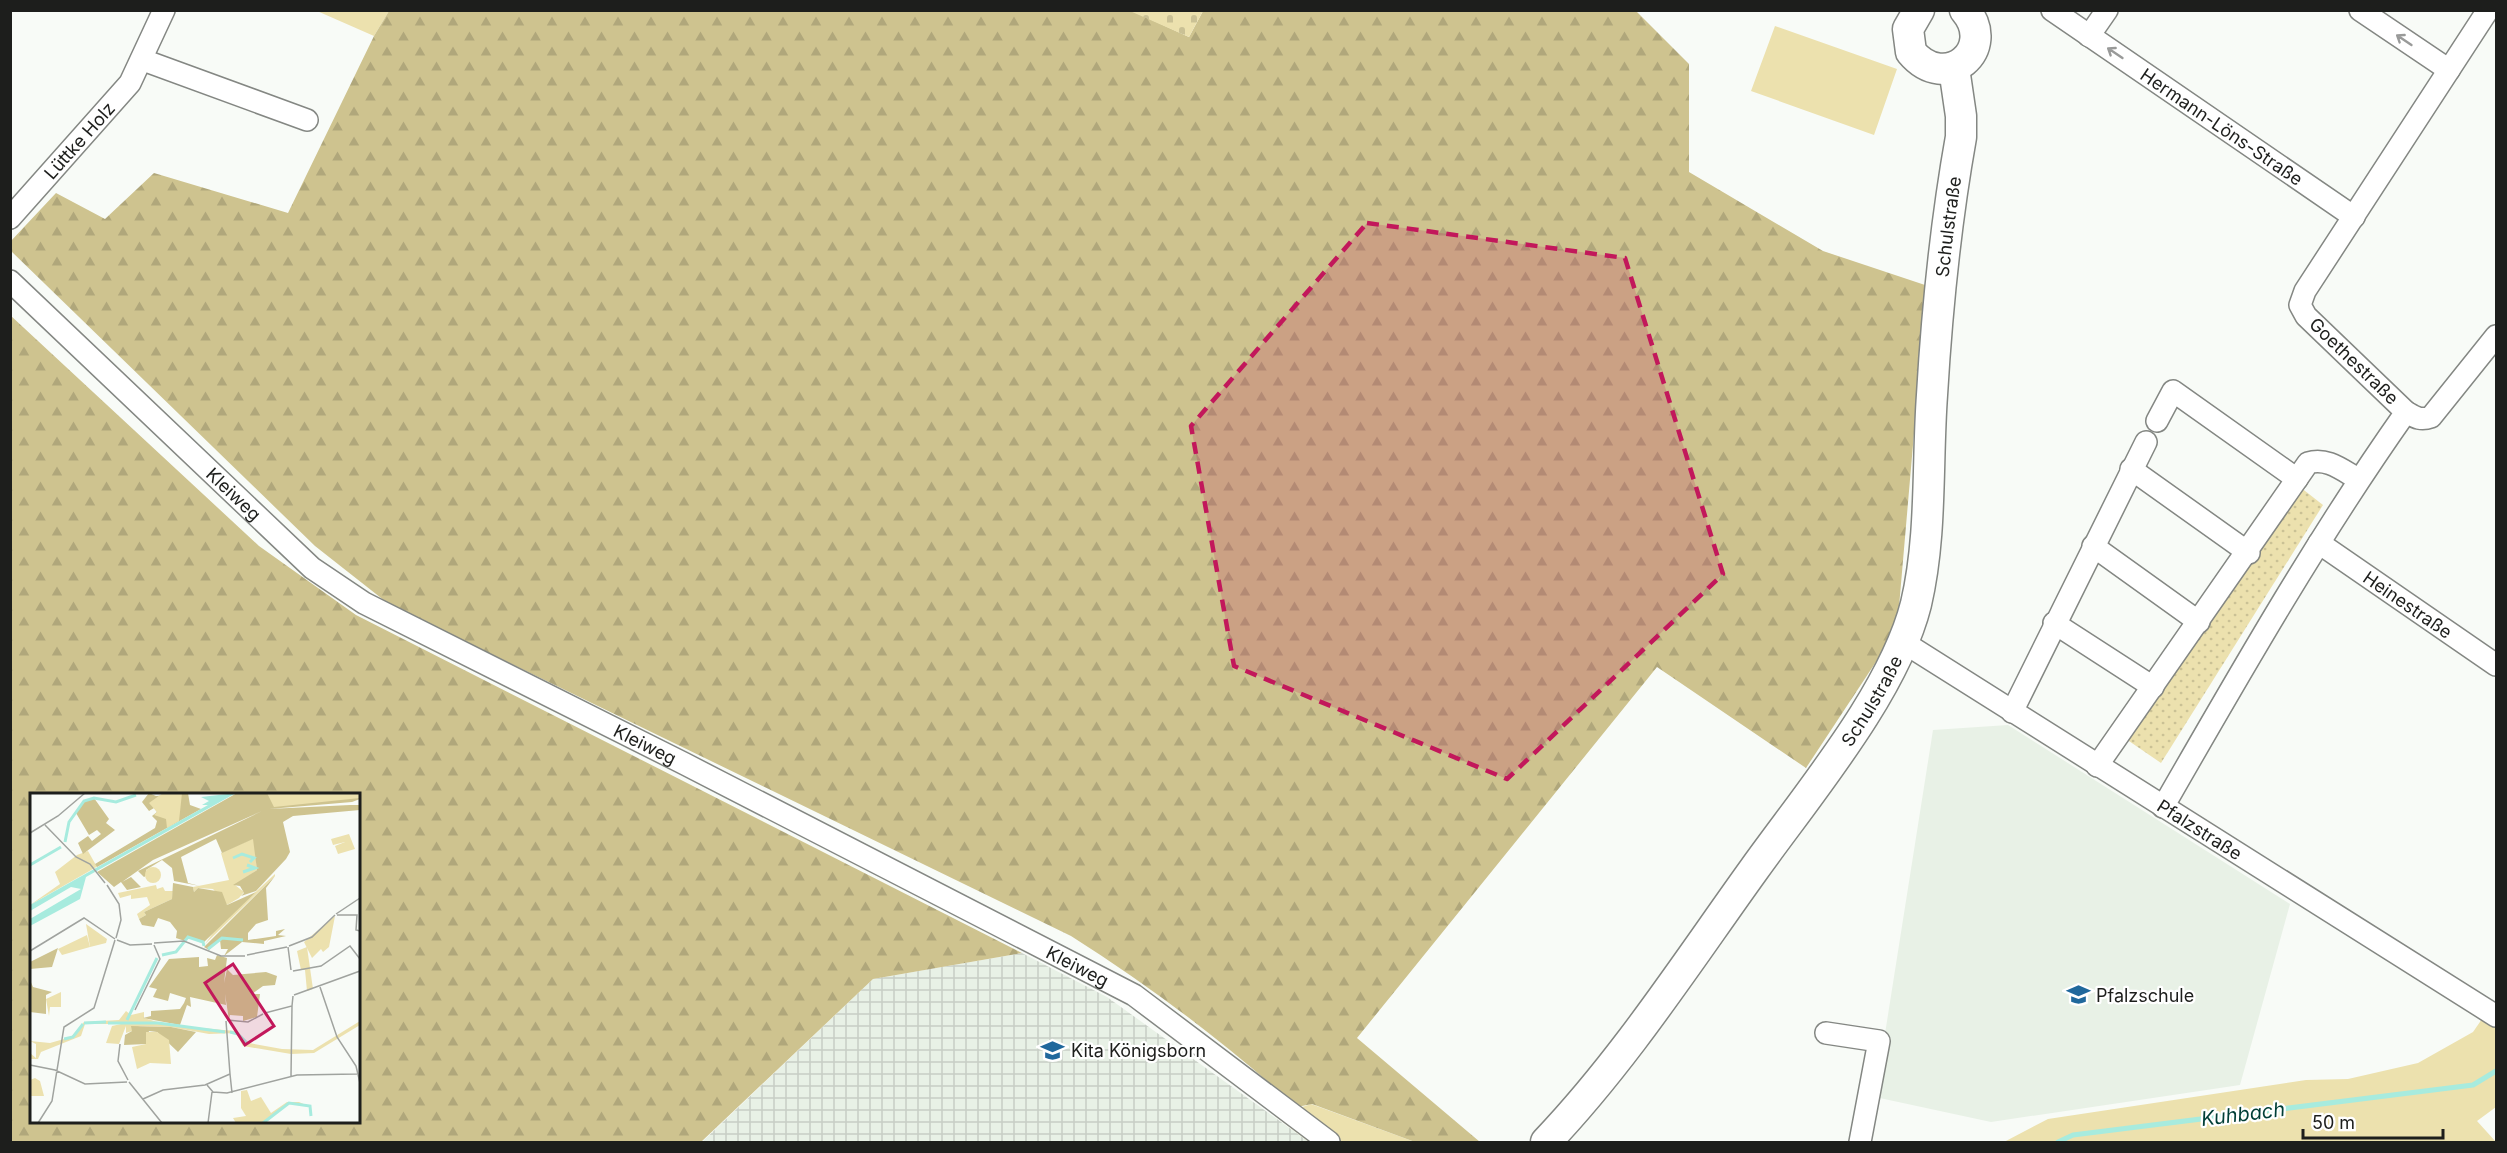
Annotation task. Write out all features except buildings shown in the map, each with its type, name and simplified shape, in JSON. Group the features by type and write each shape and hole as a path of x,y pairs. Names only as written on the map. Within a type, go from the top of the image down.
{"main road":[{"path":"1909,13 1910,47 1919,62 1942,68 1970,56 1974,47 1975,27 1965,10"},
{"name":"Schulstraße","path":"1546,1143 1585,1100 1629,1043 1839,751 1884,679 1903,642 1916,602 1922,564 1927,511 1932,394 1956,163 1945,113 1942,68"}],"street":[{"name":"Lüttke Holz","path":"10,218 101,119 130,83 143,60 164,10"},
{"name":"Hermann-Löns-Straße","path":"2052,10 2354,217"},
{"path":"2089,36 2107,10"},
{"path":"2360,10 2449,70"},
{"name":"Goethestraße","path":"2163,807 2358,479 2406,412 2306,316 2300,305 2305,291 2488,10"},
{"path":"143,60 307,120"},
{"name":"Kleiweg","path":"10,281 270,530 312,568 364,603 685,764 1134,995 1329,1143"},
{"path":"2406,412 2424,420 2431,417 2492,350"},
{"path":"2157,422 2172,391 2297,479"},
{"path":"2012,712 2054,622 2146,442"},
{"path":"2097,766 2308,464 2319,460 2358,479"},
{"path":"2131,469 2248,553"},
{"name":"Heinestraße","path":"2319,543 2496,665"},
{"path":"2093,546 2199,622"},
{"path":"2054,622 2153,687"},
{"name":"Pfalzstraße","path":"1903,642 2496,1016"},
{"path":"1826,1033 1879,1041 1860,1143"}],"highlighted area":[{"path":"1367,223 1625,258 1723,574 1507,779 1234,666 1191,426"}],"shaded area":[{"name":"Pfalzschule","path":"2008,725 2290,904 2240,1085 1991,1122 1875,1097 1933,730"},
{"path":"1022,953 1107,997 1309,1142 702,1142 873,979"}],"green space":[{"path":"1130,10 1189,37 1203,11 1636,11 1689,64 1689,172 1823,251 1931,287 1918,387 1897,630 1806,768 1657,667 1357,1038 1480,1142 1415,1142 1312,1104 1297,1107 1243,1060 1187,1017 1130,975 1071,936 390,605 315,546 11,251 10,242 56,193 105,219 154,173 288,213 374,36 389,11"},
{"path":"1203,10 1189,37 1130,11"},
{"path":"317,11 389,11 374,36"},
{"path":"1775,26 1897,69 1874,135 1751,91"},
{"path":"10,315 259,546 356,615 1022,953 873,979 701,1142 11,1142"},
{"path":"2300,487 2323,505 2161,763 2126,739"},
{"path":"2496,1011 2496,1107 2477,1121 2496,1142 2004,1142 2048,1119 2306,1080 2348,1079 2418,1063 2473,1032 2482,1019"},
{"path":"1311,1104 1415,1142 1309,1142 1275,1116"}],"waterway":[{"name":"Kuhbach","path":"2058,1142 2073,1135 2473,1085 2496,1071"}],"place":[{"name":"Pfalzschule","path":"2078,995"},
{"name":"Kita Königsborn","path":"1053,1050"}]}
